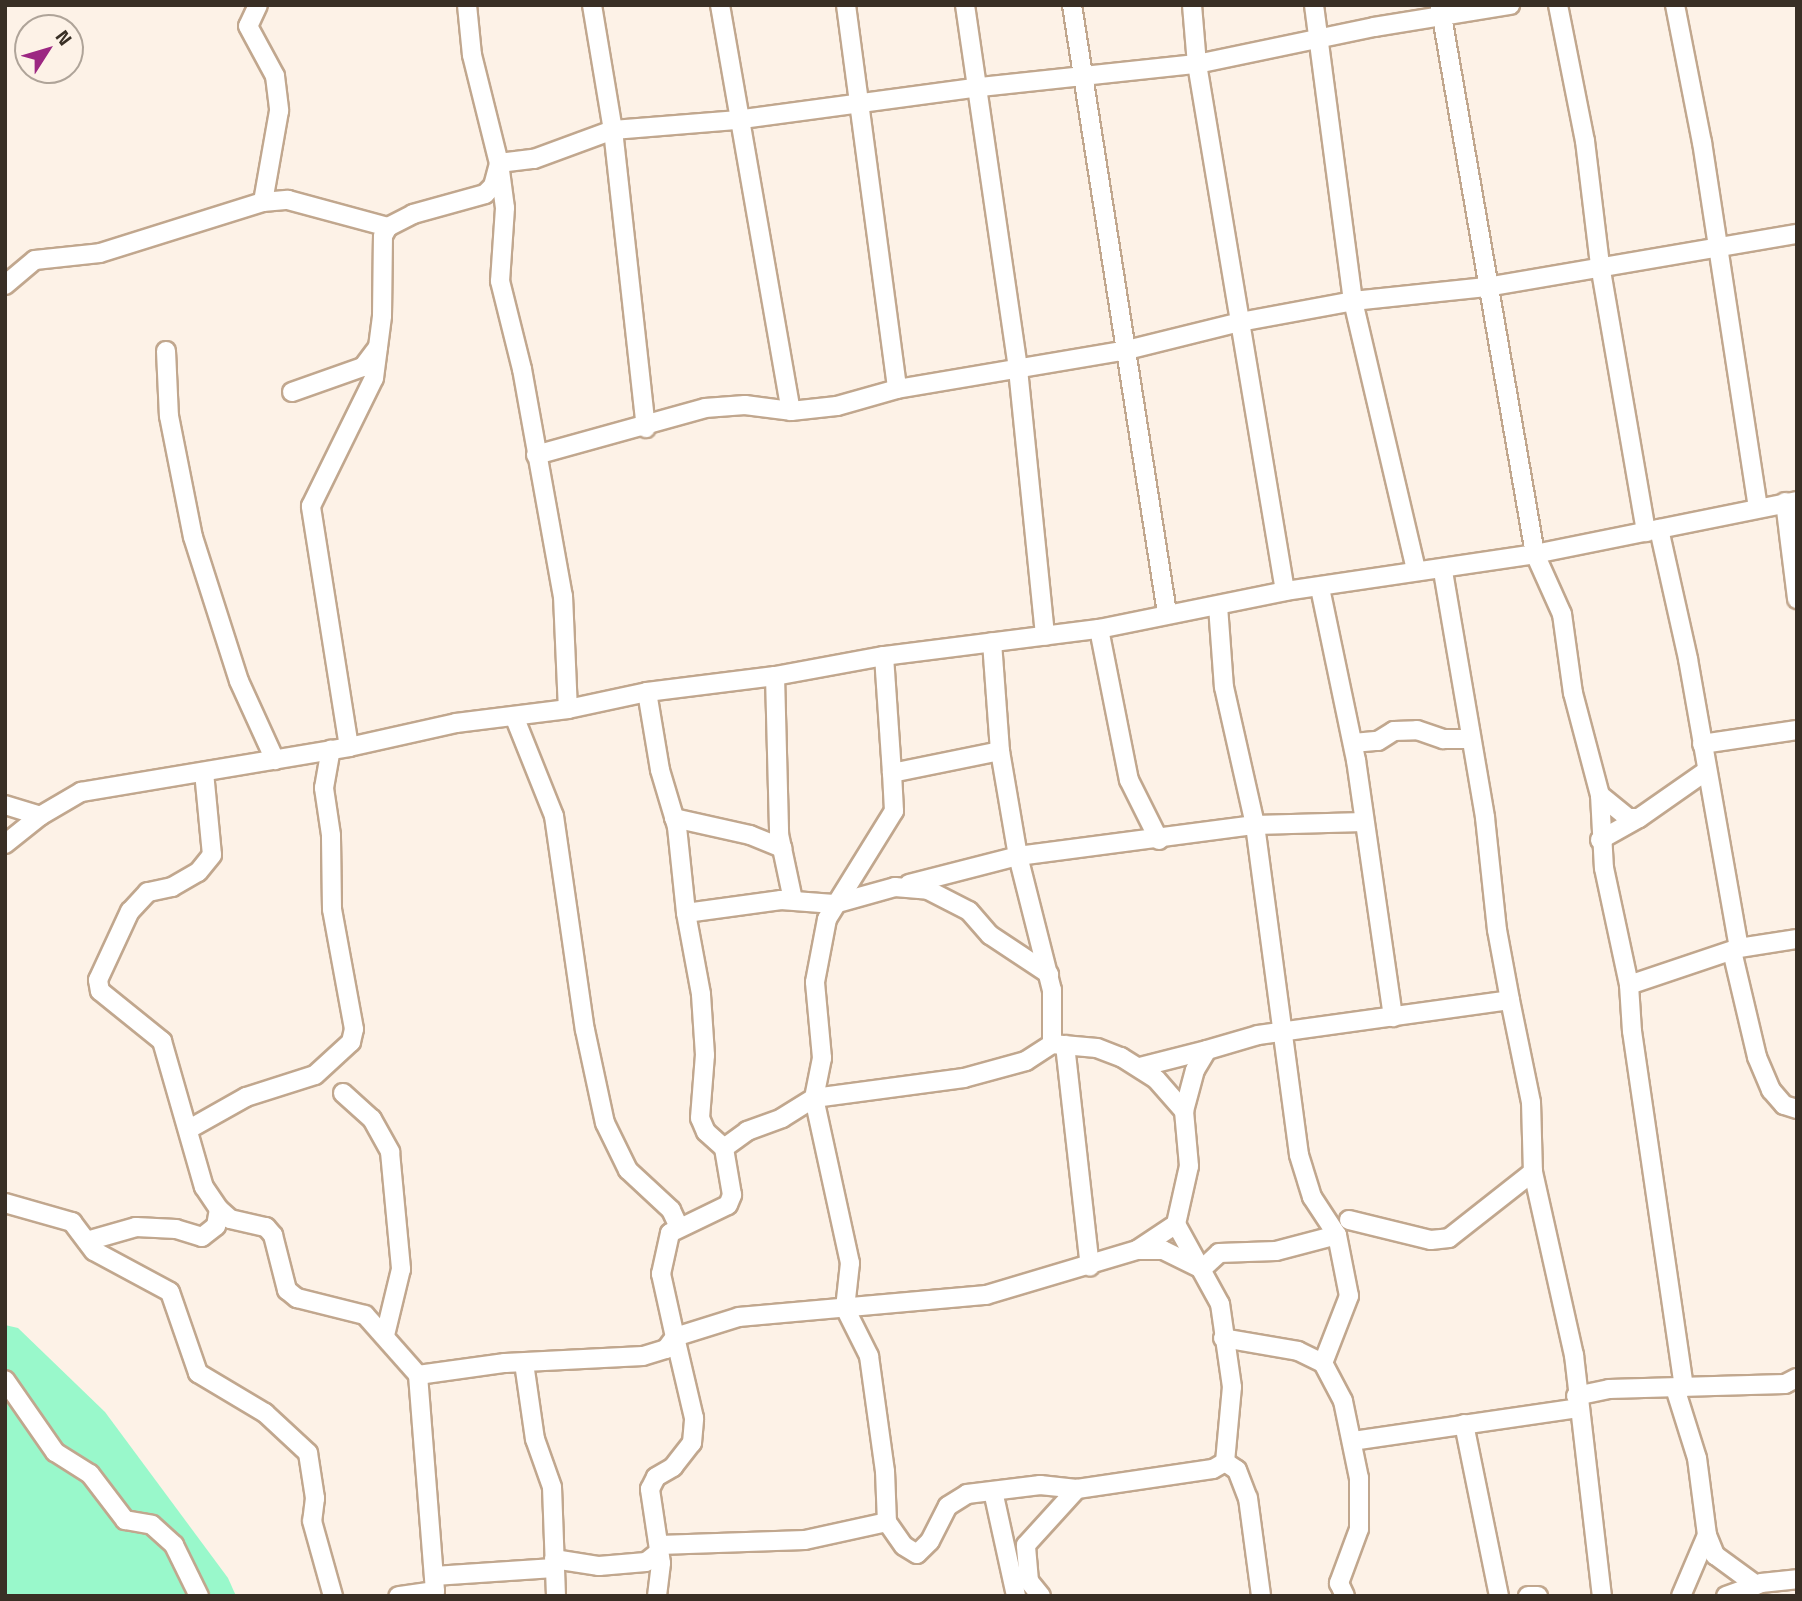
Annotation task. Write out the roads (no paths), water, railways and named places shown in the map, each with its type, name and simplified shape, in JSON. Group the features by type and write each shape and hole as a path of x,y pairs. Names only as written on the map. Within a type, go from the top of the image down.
{"street":[{"path":"258,5 248,26 275,76 278,111 263,202"},
{"path":"467,5 472,55 499,163 506,232 500,281 522,369 563,596 568,709"},
{"path":"592,5 613,130 646,428"},
{"path":"720,5 736,120 791,411"},
{"path":"846,5 860,105 874,244 897,389"},
{"path":"965,5 980,87 1018,369 1045,635"},
{"path":"1072,5 1167,613"},
{"path":"1192,5 1197,65 1285,591"},
{"path":"1314,5 1353,302 1416,570"},
{"path":"499,163 534,159 613,130 736,120 980,87 1197,65 1441,11 1510,5"},
{"path":"1558,5 1585,141 1600,265 1652,530 1702,744 1736,950 1758,1058 1771,1090 1784,1105 1797,1109"},
{"path":"1675,5 1702,142 1758,506"},
{"path":"1441,11 1486,287 1535,554 1562,614 1573,693 1600,795 1600,840 1629,985 1632,1031 1680,1388 1698,1458 1707,1535 1715,1555 1756,1585"},
{"path":"191,1129 246,1097 315,1075 351,1042 354,1029 332,909 331,835 324,788 340,749 311,506 374,378 383,236 388,227 413,215 485,194 493,186 499,163"},
{"path":"5,285 35,260 100,253 263,202 288,200 388,227"},
{"path":"536,455 646,428 705,408 745,405 791,411 865,400 897,389 1128,350 1240,322 1353,302 1486,287 1600,265 1797,234"},
{"path":"292,392 363,367 378,347"},
{"path":"166,351 169,416 193,537 239,681 275,760"},
{"path":"5,844 40,816 81,792 340,749 456,723 568,709 647,692 775,676 884,656 1099,629 1285,591 1320,588 1416,570 1443,570 1535,554 1758,506 1791,502 1797,599"},
{"path":"1443,570 1510,1000 1531,1102 1533,1172 1568,1319 1602,1596"},
{"path":"1320,588 1353,743 1393,1017"},
{"path":"1218,606 1224,687 1255,825 1303,1171 1312,1197 1337,1235 1349,1296 1323,1363"},
{"path":"1099,629 1126,768 1159,840"},
{"path":"992,642 1000,751 1018,856 1049,974 1090,1267"},
{"path":"884,656 894,811 834,904 815,982 822,1058 814,1098 850,1263 845,1308 869,1356 885,1471 887,1522 904,1546 917,1554 958,1497 1041,1485 1077,1489 1213,1469 1224,1462 1232,1407 1220,1304 1176,1224 1189,1166 1184,1111 1195,1070 1208,1050"},
{"path":"775,676 776,797 793,900"},
{"path":"647,692 660,770 674,818 686,913 702,1005 700,1118 706,1132 724,1148 733,1195 728,1205 680,1227 667,1239 662,1274 694,1418 692,1443 673,1467 656,1477 650,1489 659,1549 657,1596"},
{"path":"514,716 554,816 585,1030 605,1123 628,1170 671,1210 680,1227"},
{"path":"1353,743 1378,741 1394,731 1405,730 1443,739 1471,739"},
{"path":"1702,744 1797,730"},
{"path":"892,773 1000,751"},
{"path":"204,772 212,855 198,872 172,887 148,892 130,911 98,980 104,998 124,1007 162,1041 176,1096 191,1129 204,1187 219,1209 230,1219 266,1227 273,1235 281,1275 287,1290 297,1298 355,1311 385,1335 418,1375 436,1588"},
{"path":"1600,840 1639,818 1705,772"},
{"path":"1600,795 1628,818 1639,818"},
{"path":"5,805 40,816"},
{"path":"674,818 750,835 783,848"},
{"path":"686,913 793,900 834,904 1018,856 1159,840 1255,825 1364,822"},
{"path":"895,887 928,890 957,904 982,922 989,935 1049,974"},
{"path":"1629,985 1736,950 1797,939"},
{"path":"1140,1067 1208,1050 1236,1039 1510,1000"},
{"path":"724,1148 747,1131 782,1118 814,1098 964,1078 1026,1061 1058,1044 1097,1048 1140,1067 1175,1097 1184,1111"},
{"path":"343,1093 372,1119 390,1152 401,1269 385,1335"},
{"path":"1349,1220 1431,1240 1449,1238 1533,1172"},
{"path":"5,1203 61,1216 94,1251 170,1292 198,1373 265,1413 308,1453 315,1498 312,1521 332,1596"},
{"path":"87,1241 136,1227 176,1229 202,1237 216,1226 219,1209"},
{"path":"418,1375 524,1363 643,1356 666,1349 675,1337 739,1317 986,1295 1090,1267 1138,1250 1176,1224"},
{"path":"1202,1269 1219,1253 1276,1251 1337,1235"},
{"path":"1138,1250 1163,1250 1202,1269"},
{"path":"1223,1338 1298,1351 1323,1363 1338,1386 1352,1441 1359,1529 1339,1583 1345,1596"},
{"path":"524,1363 535,1439 552,1487 556,1596"},
{"path":"1352,1441 1464,1424 1577,1402 1609,1389 1785,1384 1797,1378"},
{"path":"5,1380 55,1452 90,1474 125,1520 152,1525 174,1545 199,1596"},
{"path":"1464,1424 1499,1596"},
{"path":"1224,1462 1237,1470 1248,1498 1262,1596"},
{"path":"1041,1596 1029,1581 1026,1545 1077,1489"},
{"path":"993,1491 1016,1596"},
{"path":"398,1596 554,1563 607,1566 646,1562 659,1549 805,1539 887,1522"},
{"path":"1681,1596 1707,1535"},
{"path":"1726,1596 1756,1585 1797,1579"},
{"path":"1528,1596 1538,1596"}]}
